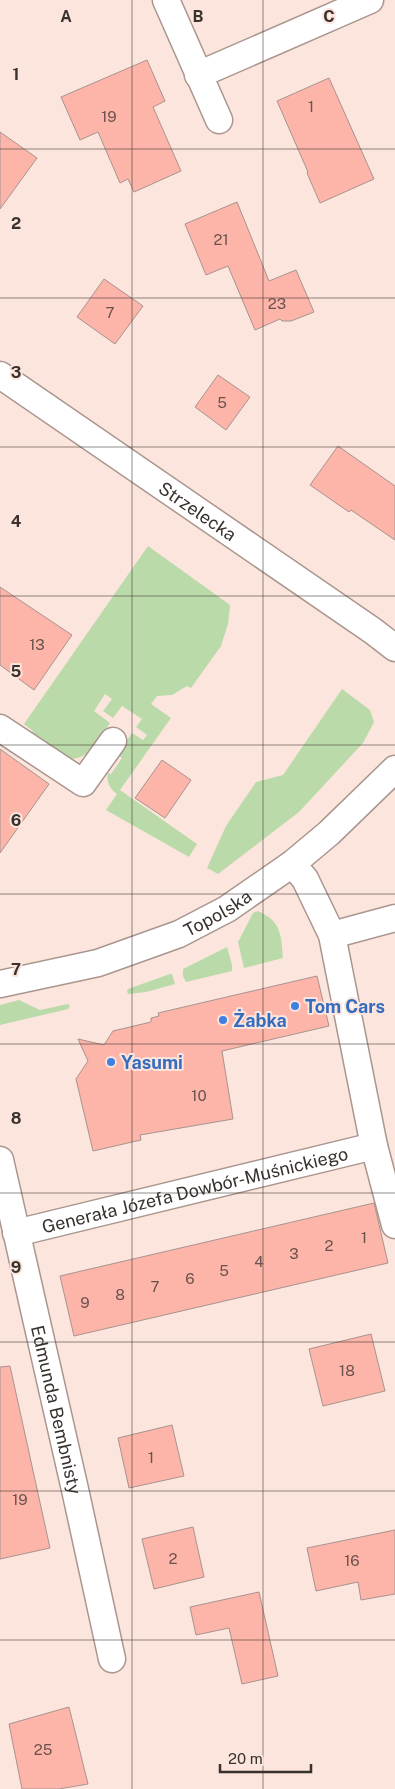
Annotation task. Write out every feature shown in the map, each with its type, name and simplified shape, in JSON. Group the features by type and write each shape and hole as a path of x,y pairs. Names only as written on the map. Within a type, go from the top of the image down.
{"street":[{"path":"166,0 219,120"},
{"path":"198,74 370,0"},
{"name":"Strzelecka","path":"0,375 365,625 395,648"},
{"path":"0,728 83,783 113,741"},
{"name":"Topolska","path":"0,984 98,964 179,934 227,909 292,864 329,833 395,769"},
{"path":"292,864 305,879 332,935 374,1146 395,1224"},
{"path":"332,935 395,918"},
{"name":"Generała Józefa Dowbór-Muśnickiego","path":"16,1233 374,1146"},
{"name":"Edmunda Bembnisty","path":"0,1160 112,1659"}],"green space":[{"path":"148,546 230,605 228,624 221,646 191,688 187,686 172,695 157,696 151,704 171,718 120,790 197,844 189,857 106,810 117,794 109,785 108,773 111,774 122,758 117,754 132,733 143,740 147,735 136,727 142,719 122,706 113,718 103,711 112,699 105,694 94,711 110,723 92,749 79,758 72,759 63,757 50,750 30,735 33,731 24,724"},
{"path":"342,689 370,710 374,722 363,743 299,812 218,874 207,868 226,826 256,782 283,775"},
{"path":"258,911 271,919 278,929 283,958 244,968 238,942 253,913"},
{"path":"227,947 232,971 186,982 183,976 183,969"},
{"path":"172,974 175,984 146,992 128,994 128,989"},
{"path":"19,1000 40,1010 68,1004 70,1006 68,1009 0,1025 0,1005"}],"building":[{"path":"147,60 165,101 153,107 181,171 134,192 128,179 120,183 98,132 80,140 61,97"},
{"path":"329,78 374,179 320,203 277,101"},
{"path":"0,132 37,158 0,209"},
{"path":"237,202 269,281 296,270 314,312 291,321 282,321 280,319 255,330 228,266 206,275 185,224"},
{"path":"104,279 143,306 115,344 77,317"},
{"path":"218,375 250,397 226,430 195,407"},
{"path":"338,446 395,486 395,540 310,485"},
{"path":"0,587 72,635 34,690 0,665"},
{"path":"0,749 49,784 0,853"},
{"path":"162,760 191,780 165,818 135,798"},
{"path":"317,976 329,1026 222,1051 233,1119 140,1135 141,1140 93,1151 76,1079 88,1061 78,1039 104,1045 113,1031 151,1022 151,1018 159,1016 158,1013"},
{"path":"374,1203 388,1263 74,1336 60,1276"},
{"path":"371,1334 385,1391 323,1406 309,1349"},
{"path":"10,1366 50,1548 0,1559 0,1367"},
{"path":"172,1425 184,1476 129,1488 118,1438"},
{"path":"193,1527 204,1577 154,1589 142,1539"},
{"path":"395,1530 395,1594 361,1600 358,1582 316,1591 307,1548"},
{"path":"259,1592 278,1676 242,1684 229,1628 196,1635 190,1607"},
{"path":"69,1707 88,1784 59,1789 22,1789 9,1724"}],"place":[{"name":"Tom Cars","path":"295,1006"},
{"name":"Żabka","path":"223,1020"},
{"name":"Yasumi","path":"111,1062"}]}
